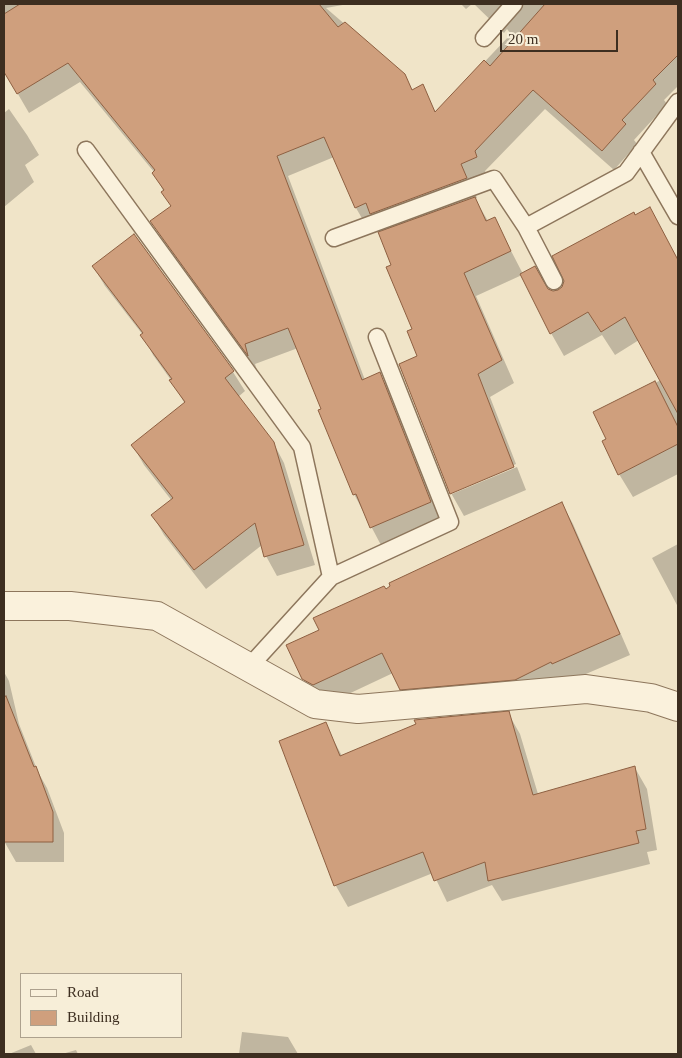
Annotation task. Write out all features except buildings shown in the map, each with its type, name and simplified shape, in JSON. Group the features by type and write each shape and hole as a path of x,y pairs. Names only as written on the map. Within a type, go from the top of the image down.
{"street":[{"path":"4,606 70,606 157,616 315,704 358,709 586,689 650,698 678,707"}],"lane":[{"path":"484,38 514,4"},
{"path":"526,227 626,173 678,102"},
{"path":"86,150 302,447 331,577"},
{"path":"641,152 678,216"},
{"path":"334,238 494,179 526,227 554,281"},
{"path":"249,667 331,577 450,522 377,337"}]}
